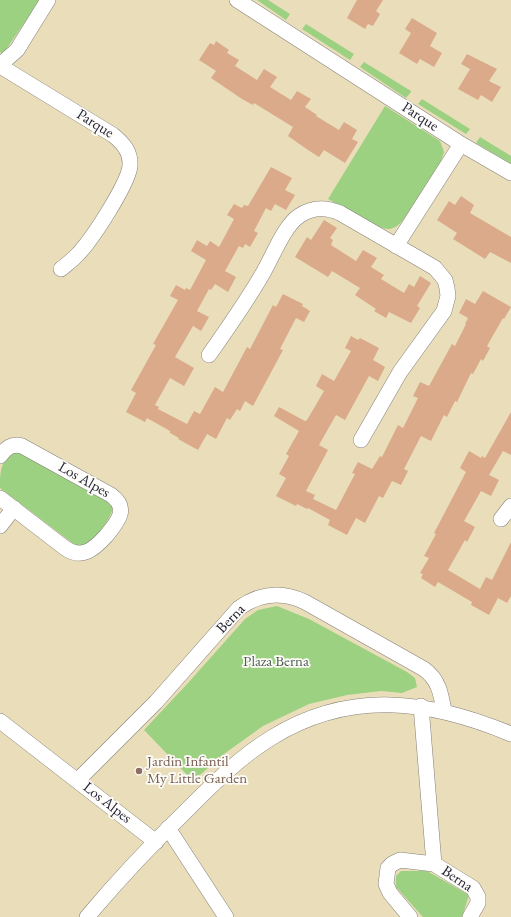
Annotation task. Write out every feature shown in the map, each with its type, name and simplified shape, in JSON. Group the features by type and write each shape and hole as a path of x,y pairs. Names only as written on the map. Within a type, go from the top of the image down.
{"street":[{"name":"Parque","path":"48,0 17,50 0,65 113,134 125,147 129,156 130,164 125,182 87,244 79,254 61,269"},
{"name":"Parque","path":"237,0 461,144 511,173"},
{"path":"396,246 461,144"},
{"path":"209,355 259,280 293,222 304,212 319,209 333,210 435,268 440,274 447,288 447,304 440,318 389,389 361,440"},
{"name":"Los Alpes","path":"0,456 7,448 13,445 22,446 111,495 119,503 120,515 115,525 92,550 82,554 64,548 0,498"},
{"path":"501,519 511,506"},
{"path":"0,526 14,508"},
{"name":"Berna","path":"78,780 165,692 239,608 256,598 267,595 287,595 305,602 424,669 430,673 439,685 444,711"},
{"path":"87,917 168,828 232,768 271,738 291,727 313,718 352,708 388,704 421,706 444,711 511,734"},
{"name":"Berna","path":"421,706 434,864"},
{"name":"Los Alpes","path":"0,721 156,842"},
{"path":"168,828 226,917"},
{"name":"Berna","path":"410,917 388,889 386,878 388,868 400,860 434,864 469,885 477,892 478,903 470,917"}],"green space":[{"path":"0,0 40,0 3,54 0,52"},
{"path":"257,0 268,0 290,14 286,20"},
{"path":"306,24 354,54 350,60 302,29"},
{"path":"364,62 411,92 406,98 360,67"},
{"path":"422,99 470,129 466,134 418,104"},
{"path":"385,106 440,141 444,152 441,161 404,219 398,226 389,229 368,222 328,199"},
{"path":"480,137 511,156 511,164 476,143"},
{"path":"15,453 21,453 108,502 113,508 103,528 88,545 80,547 75,545 0,488 2,467 6,459"},
{"name":"Plaza Berna","path":"277,606 309,619 407,672 415,678 417,687 402,693 381,691 347,695 309,704 263,726 224,754 193,781 144,730 245,619 258,610"},
{"path":"401,871 427,871 469,895 462,917 423,917 396,887 396,876"}],"building":[{"path":"357,0 383,0 376,11 380,14 373,26 368,24 365,29 347,18"},
{"path":"412,18 437,33 430,46 442,53 434,67 420,59 417,64 399,53 411,33 405,29"},
{"path":"216,41 229,50 227,53 239,60 235,66 257,80 264,69 277,77 270,87 291,100 297,91 311,99 305,107 317,115 316,116 339,130 344,122 357,130 352,139 358,142 345,163 324,150 319,157 288,136 293,127 254,103 253,105 242,99 211,78 216,71 199,60 210,43 214,45"},
{"path":"467,54 497,69 489,81 501,87 492,102 481,95 478,100 458,89 470,69 461,64"},
{"path":"271,167 292,178 285,190 295,195 286,210 275,204 271,211 266,208 254,231 258,233 250,247 245,244 243,248 239,246 225,271 236,277 228,292 215,284 211,290 209,289 197,311 209,317 201,331 193,326 175,357 194,368 184,386 170,378 155,405 159,407 158,409 187,424 194,411 200,414 215,387 223,392 247,347 250,349 273,305 276,307 283,294 303,304 302,306 310,311 304,322 296,318 280,349 283,350 253,406 245,401 240,411 237,409 230,420 227,418 216,439 207,434 198,450 178,439 179,438 170,433 170,431 147,418 145,422 126,412 136,393 131,390 156,345 153,344 178,300 170,296 176,285 185,290 186,288 190,290 206,260 191,251 197,240 207,246 210,241 219,247 234,219 227,215 234,204 242,208 244,205 248,206"},
{"path":"461,196 474,205 470,213 511,237 511,263 490,252 485,259 453,239 457,233 437,220 449,201 455,205"},
{"path":"324,220 337,228 330,238 333,240 331,245 356,261 363,250 377,258 371,267 384,275 381,279 404,293 409,284 414,287 420,276 431,283 417,306 420,308 411,323 389,312 386,318 374,311 376,309 355,295 360,288 332,271 328,277 295,257 307,237 311,240"},
{"path":"483,291 511,307 487,346 490,348 483,361 481,359 473,374 471,373 457,402 455,401 447,417 444,415 431,441 421,436 404,469 408,471 401,485 392,481 383,498 379,496 365,523 356,518 347,535 328,525 330,520 308,508 307,509 297,504 296,506 276,496 286,478 279,474 289,456 286,454 299,431 274,416 279,407 305,421 307,420 324,391 316,386 322,374 334,381 351,351 345,348 351,336 358,340 360,338 379,348 373,360 385,367 378,381 369,376 345,420 336,415 319,445 328,450 306,491 315,495 313,499 336,510 355,474 352,473 358,462 372,469 380,456 382,457 398,425 403,428 418,398 413,396 420,382 429,386 452,344 455,346 466,324 468,318 459,313 466,299 475,304"},
{"path":"511,412 511,455 503,451 489,475 499,480 491,496 481,491 464,521 475,527 467,542 465,540 448,570 480,589 486,577 492,580 511,542 511,596 507,603 498,598 489,615 471,605 472,602 438,582 435,587 421,578 423,574 420,573 429,558 424,556 436,534 434,533 466,472 460,468 469,451 481,458 482,456 485,458"}],"place":[{"name":"Jardin Infantil My Little Garden","path":"139,771"}]}
